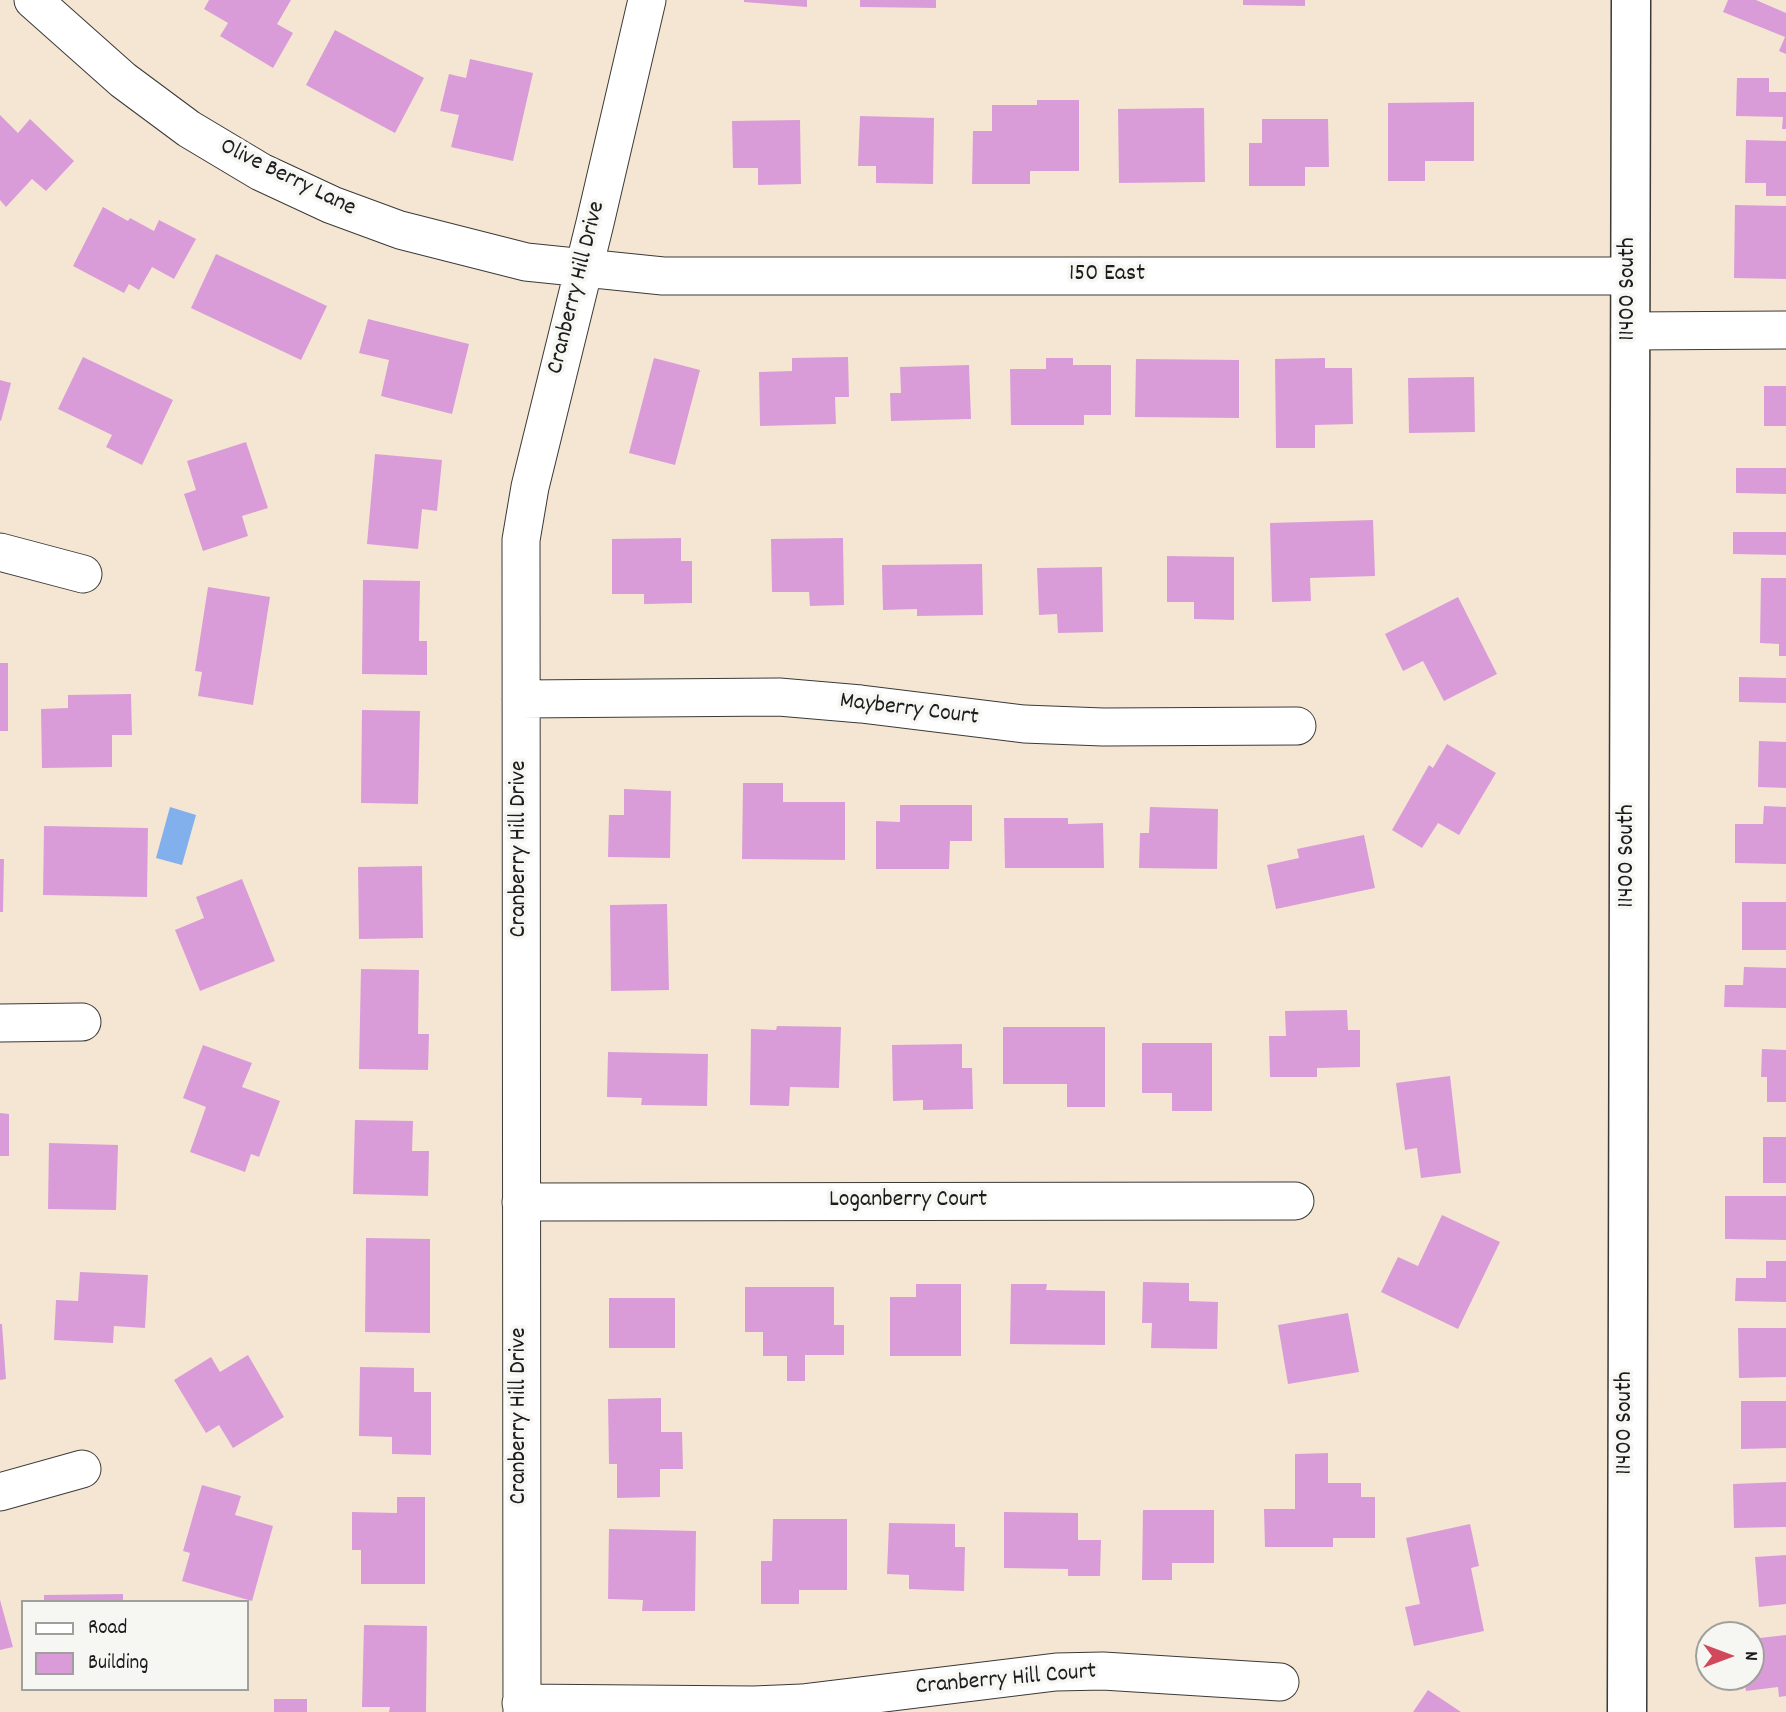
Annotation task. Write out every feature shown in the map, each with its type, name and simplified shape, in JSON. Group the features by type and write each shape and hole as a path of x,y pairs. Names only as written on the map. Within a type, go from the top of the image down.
{"main road":[{"name":"11400 South","path":"1627,1712 1630,0"}],"street":[{"name":"Olive Berry Lane","path":"33,0 123,80 189,129 261,172 332,205 400,230 526,262 584,269"},
{"name":"Cranberry Hill Drive","path":"522,1708 521,540 524,513 647,0"},
{"name":"150 East","path":"584,269 663,276 1630,276"},
{"path":"1630,331 1786,330"},
{"path":"0,552 83,574"},
{"name":"Mayberry Court","path":"521,699 779,697 1024,724 1102,727 1297,726"},
{"path":"0,1023 82,1022"},
{"name":"Loganberry Court","path":"521,1202 1295,1200"},
{"path":"0,1492 82,1469"},
{"name":"Cranberry Hill Court","path":"522,1708 802,1703 998,1678 1068,1672 1103,1671 1280,1682"}],"water":[{"path":"170,807 196,815 182,865 156,858"}],"building":[{"path":"209,0 291,0 277,24 293,33 273,68 220,36 228,23 204,9"},
{"path":"807,0 807,7 744,2"},
{"path":"860,0 936,0 936,8 860,7"},
{"path":"1243,0 1305,0 1305,6 1243,5"},
{"path":"1728,0 1756,0 1786,13 1786,54 1779,51 1785,37 1723,12"},
{"path":"335,30 424,78 395,133 306,85"},
{"path":"470,59 533,73 513,161 451,147 459,115 440,111 449,74 466,78"},
{"path":"1737,78 1769,78 1769,92 1786,92 1786,129 1782,129 1783,117 1736,116"},
{"path":"1037,100 1079,100 1079,171 1030,171 1030,184 972,184 973,131 992,131 992,105 1037,105"},
{"path":"1474,102 1474,161 1425,161 1425,181 1388,181 1388,103"},
{"path":"1204,108 1205,182 1119,183 1118,109"},
{"path":"0,115 18,133 30,119 74,161 46,191 32,179 6,207 0,200"},
{"path":"860,116 934,118 933,184 876,183 876,166 858,166"},
{"path":"1262,119 1328,119 1329,167 1305,167 1305,186 1249,186 1249,143 1262,143"},
{"path":"800,120 801,184 758,185 758,168 733,168 732,121"},
{"path":"1746,140 1786,141 1786,196 1766,196 1766,183 1745,183"},
{"path":"1735,205 1786,206 1786,279 1734,278"},
{"path":"103,207 154,231 159,220 196,239 174,279 152,267 139,290 129,284 124,293 73,266"},
{"path":"216,254 327,306 301,360 191,308"},
{"path":"368,319 469,344 452,414 381,396 389,360 359,353"},
{"path":"83,357 173,400 142,465 106,447 112,435 58,409"},
{"path":"848,357 849,397 835,397 836,424 760,426 759,372 792,371 792,358"},
{"path":"654,358 700,370 675,465 629,453"},
{"path":"1046,358 1073,358 1073,365 1111,365 1111,415 1084,415 1084,425 1011,425 1010,369 1046,369"},
{"path":"1325,358 1325,368 1352,368 1353,424 1315,425 1315,448 1276,448 1275,359"},
{"path":"1136,359 1239,360 1239,418 1135,417"},
{"path":"969,365 971,419 891,421 890,393 901,393 900,367"},
{"path":"1474,377 1475,432 1409,433 1408,378"},
{"path":"0,380 11,383 1,421 0,420"},
{"path":"1764,386 1786,386 1786,426 1764,426"},
{"path":"246,442 268,508 242,516 248,536 203,551 184,494 196,490 187,461"},
{"path":"375,454 442,460 437,511 422,509 418,549 367,544"},
{"path":"1736,468 1786,468 1786,494 1736,493"},
{"path":"1373,520 1375,576 1310,578 1311,601 1272,602 1270,523"},
{"path":"1733,532 1786,532 1786,555 1733,554"},
{"path":"681,538 681,561 692,561 692,603 644,604 644,594 612,594 612,539"},
{"path":"843,538 844,605 810,606 809,592 772,592 771,539"},
{"path":"1167,556 1234,557 1234,620 1194,619 1194,602 1167,602"},
{"path":"982,564 983,615 917,616 917,609 883,610 882,565"},
{"path":"1102,567 1103,632 1058,633 1057,614 1039,615 1037,568"},
{"path":"1761,578 1786,578 1786,656 1779,656 1779,644 1760,643"},
{"path":"363,580 420,581 419,641 427,641 427,675 362,674"},
{"path":"208,587 270,597 253,705 198,696 202,672 195,671"},
{"path":"1458,597 1497,674 1444,701 1423,661 1403,671 1385,634"},
{"path":"0,663 8,663 8,731 0,731"},
{"path":"1739,677 1786,678 1786,703 1739,702"},
{"path":"131,694 132,735 112,735 112,767 42,768 41,709 68,708 68,695"},
{"path":"362,710 420,711 418,804 361,803"},
{"path":"1759,741 1786,742 1786,788 1758,787"},
{"path":"1447,744 1496,773 1459,835 1438,823 1422,848 1392,830 1429,765 1433,768"},
{"path":"743,783 783,783 783,802 845,802 845,860 742,859"},
{"path":"624,789 671,791 670,858 608,857 609,815 624,815"},
{"path":"900,805 972,805 972,841 950,841 949,869 876,869 876,821 900,822"},
{"path":"1764,806 1786,807 1786,864 1735,863 1735,824 1763,824"},
{"path":"1150,807 1218,809 1217,869 1139,868 1140,833 1149,833"},
{"path":"1004,818 1068,818 1068,824 1103,823 1104,868 1005,868"},
{"path":"44,826 148,828 147,897 43,895"},
{"path":"1364,835 1375,888 1276,909 1267,865 1299,858 1297,849"},
{"path":"0,859 4,859 3,912 0,912"},
{"path":"422,866 423,938 359,939 358,867"},
{"path":"242,879 275,961 200,991 175,930 204,918 196,897"},
{"path":"1742,902 1786,902 1786,950 1742,950"},
{"path":"667,904 669,990 611,991 610,905"},
{"path":"1744,967 1786,968 1786,1008 1724,1007 1725,985 1743,985"},
{"path":"361,969 419,970 418,1034 429,1034 428,1070 359,1069"},
{"path":"1347,1010 1348,1030 1360,1030 1360,1067 1317,1068 1317,1077 1270,1077 1269,1036 1286,1036 1285,1011"},
{"path":"777,1026 841,1027 839,1088 790,1087 789,1106 750,1105 751,1029 776,1030"},
{"path":"1003,1027 1105,1027 1105,1107 1067,1107 1067,1084 1003,1084"},
{"path":"1142,1043 1212,1043 1212,1111 1172,1111 1172,1093 1142,1093"},
{"path":"962,1044 962,1068 972,1068 973,1109 923,1110 923,1100 893,1101 892,1045"},
{"path":"203,1045 252,1063 242,1087 280,1101 259,1157 251,1154 245,1172 190,1152 206,1107 183,1098"},
{"path":"1762,1049 1786,1050 1786,1102 1767,1102 1767,1077 1761,1077"},
{"path":"608,1052 708,1054 707,1106 641,1105 642,1098 607,1097"},
{"path":"1450,1076 1461,1173 1421,1178 1417,1148 1405,1150 1396,1083"},
{"path":"0,1113 9,1114 9,1156 0,1156"},
{"path":"355,1120 413,1121 412,1151 429,1151 428,1196 353,1194"},
{"path":"1763,1137 1786,1137 1786,1183 1763,1183"},
{"path":"49,1143 118,1145 116,1210 48,1209"},
{"path":"1725,1196 1786,1196 1786,1240 1725,1239"},
{"path":"1442,1215 1500,1242 1458,1329 1381,1292 1398,1257 1418,1266"},
{"path":"366,1238 430,1239 430,1333 365,1332"},
{"path":"1766,1261 1786,1261 1786,1302 1735,1301 1736,1278 1766,1278"},
{"path":"80,1272 148,1275 145,1328 114,1326 113,1343 54,1340 56,1300 78,1301"},
{"path":"1143,1282 1189,1283 1189,1301 1218,1302 1217,1349 1151,1348 1152,1323 1142,1323"},
{"path":"916,1284 961,1284 961,1356 890,1356 890,1297 916,1297"},
{"path":"1011,1284 1047,1284 1046,1290 1105,1291 1105,1345 1010,1344"},
{"path":"745,1287 834,1287 834,1325 844,1325 844,1355 805,1355 805,1381 787,1381 787,1356 763,1356 763,1332 745,1332"},
{"path":"609,1298 675,1298 675,1348 609,1348"},
{"path":"1348,1313 1359,1372 1288,1384 1278,1325"},
{"path":"0,1324 6,1379 0,1380"},
{"path":"1738,1328 1786,1328 1786,1377 1739,1378"},
{"path":"248,1355 284,1417 233,1448 219,1425 206,1433 174,1380 211,1357 220,1372"},
{"path":"360,1367 414,1368 414,1392 431,1392 431,1455 392,1454 392,1437 359,1436"},
{"path":"661,1398 661,1432 682,1432 683,1469 660,1469 660,1497 617,1498 617,1464 609,1464 608,1399"},
{"path":"1741,1401 1786,1401 1786,1448 1741,1449"},
{"path":"1328,1453 1328,1483 1361,1483 1361,1497 1375,1497 1375,1538 1333,1538 1333,1547 1265,1547 1264,1509 1295,1509 1295,1454"},
{"path":"1786,1482 1786,1527 1734,1528 1733,1484"},
{"path":"202,1485 241,1496 235,1515 273,1526 252,1601 182,1581 190,1553 183,1551"},
{"path":"397,1497 425,1497 425,1584 361,1584 361,1550 352,1550 352,1512 397,1513"},
{"path":"1143,1510 1214,1510 1214,1563 1172,1563 1172,1580 1142,1580"},
{"path":"1004,1512 1078,1513 1078,1540 1101,1540 1100,1576 1068,1576 1068,1569 1004,1568"},
{"path":"773,1519 847,1519 847,1590 799,1590 799,1604 761,1604 761,1561 772,1561"},
{"path":"889,1523 955,1524 955,1547 965,1547 964,1591 909,1589 909,1575 887,1574"},
{"path":"1470,1524 1479,1566 1471,1568 1484,1631 1414,1646 1405,1607 1420,1604 1406,1538"},
{"path":"609,1529 696,1531 695,1611 642,1611 643,1600 608,1599"},
{"path":"1786,1555 1786,1604 1759,1607 1755,1557"},
{"path":"123,1594 123,1600 44,1600 44,1595"},
{"path":"0,1600 13,1647 0,1650"},
{"path":"364,1625 427,1626 426,1712 389,1712 390,1707 362,1707"},
{"path":"1786,1635 1786,1696 1779,1697 1778,1687 1765,1689 1765,1637"},
{"path":"1428,1690 1461,1712 1413,1712"},
{"path":"274,1699 307,1699 307,1712 274,1712"}]}
